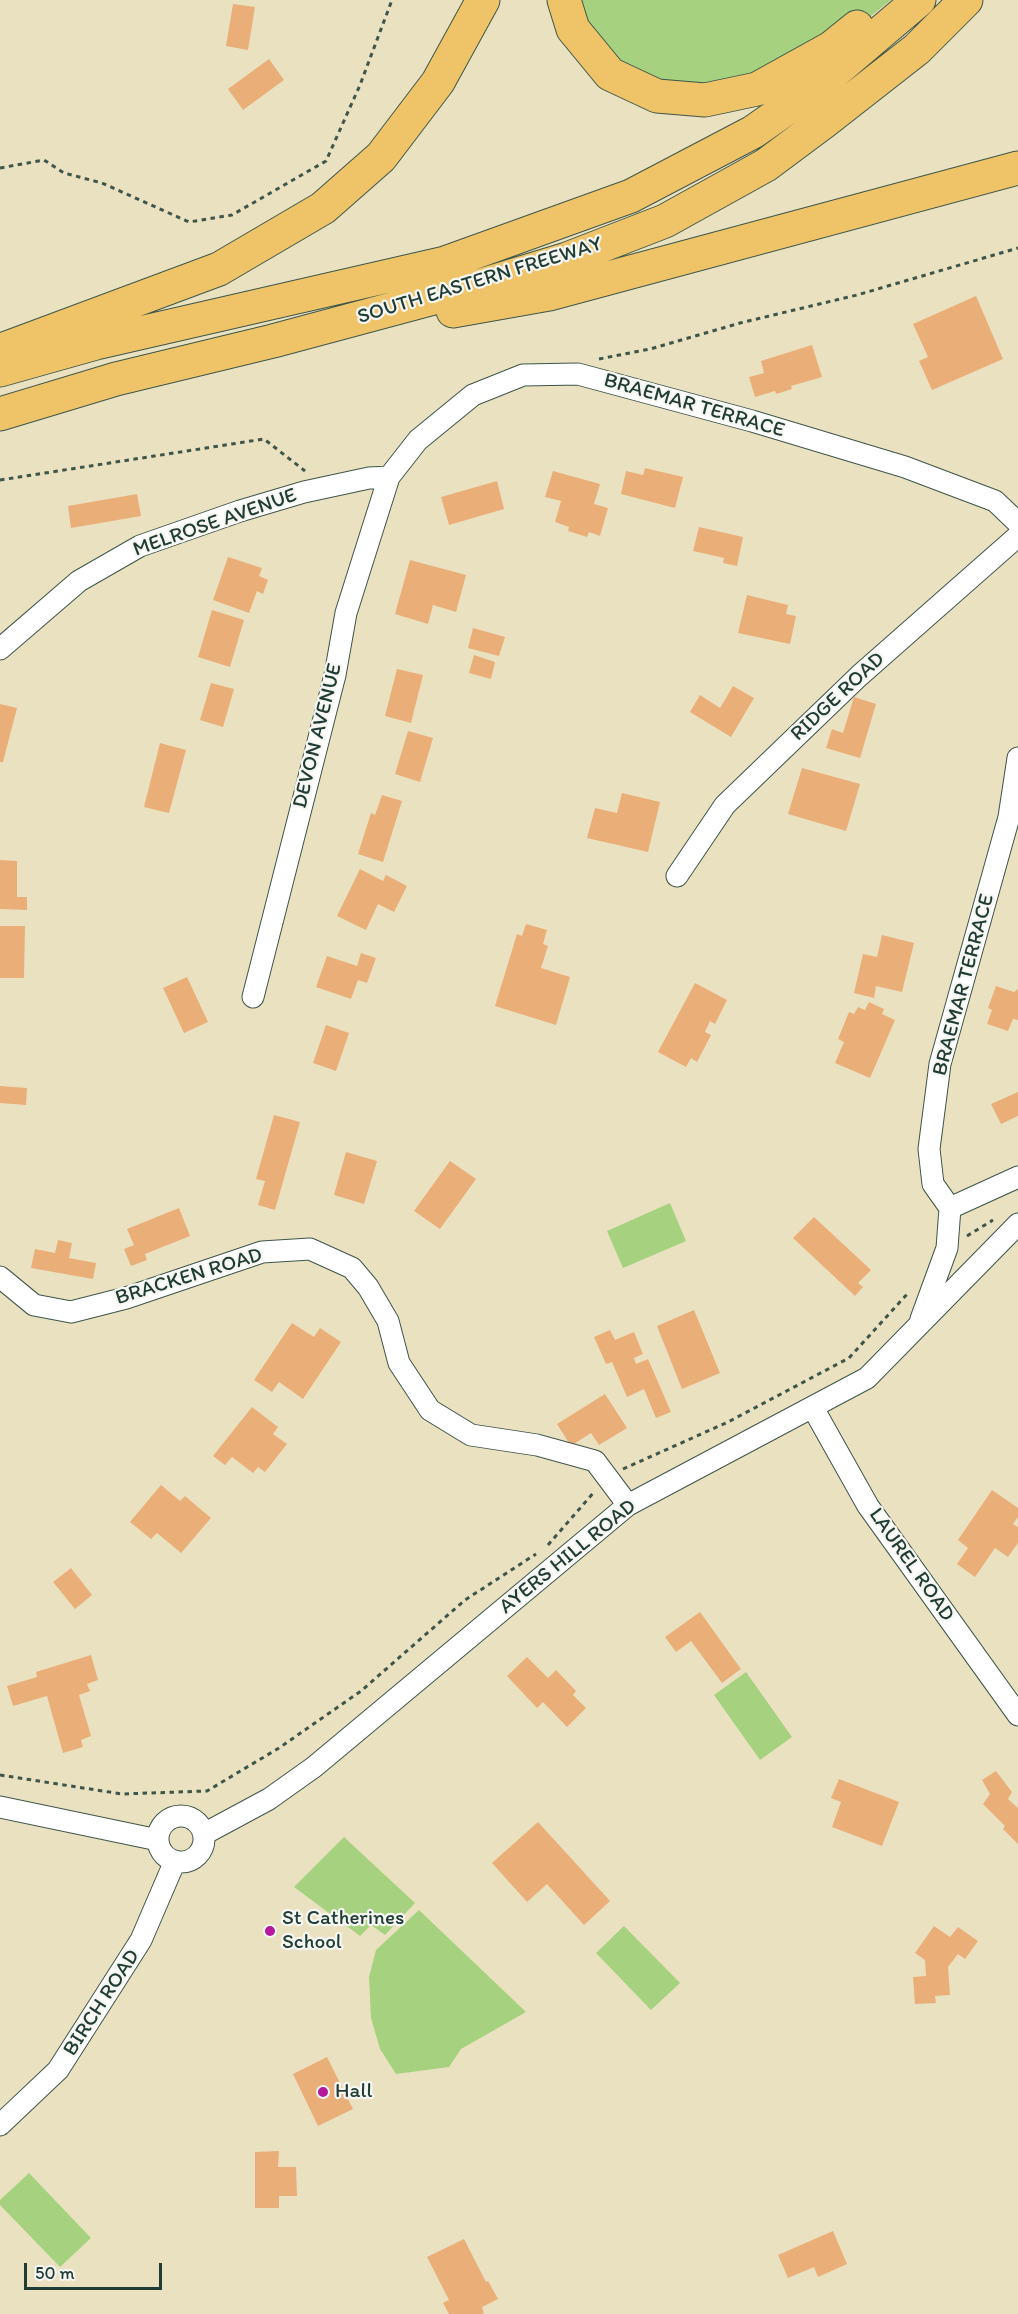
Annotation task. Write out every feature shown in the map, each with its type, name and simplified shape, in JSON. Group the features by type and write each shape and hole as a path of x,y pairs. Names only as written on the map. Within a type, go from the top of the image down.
{"highway":[{"path":"0,350 219,269 323,208 381,157 388,148 438,82 483,0"},
{"path":"564,0 573,29 610,74 657,96 705,100 757,89 831,48 891,0"},
{"name":"SOUTH EASTERN FREEWAY","path":"0,370 96,343 445,263 631,196 753,132 813,90 919,0"},
{"name":"SOUTH EASTERN FREEWAY","path":"0,414 116,379 273,341 567,260 665,221 766,165 917,50 964,2"},
{"path":"273,341 539,297 1018,168"}],"street":[{"name":"BRAEMAR TERRACE","path":"389,477 418,440 473,395 523,375 578,374 752,421 905,467 995,501 1018,523"},
{"name":"MELROSE AVENUE","path":"0,649 79,581 140,546 240,511 304,492 369,478 389,477"},
{"name":"DEVON AVENUE","path":"253,998 335,675 346,614 389,477"},
{"name":"RIDGE ROAD","path":"677,876 725,805 859,676 1018,536"},
{"name":"BRAEMAR TERRACE","path":"950,1208 933,1184 929,1149 940,1064 1009,817 1018,758"},
{"path":"919,1326 947,1248 950,1208 1018,1177"},
{"name":"AYERS HILL ROAD","path":"204,1834 269,1799 314,1767 628,1505 867,1378 1018,1224"},
{"name":"BRACKEN ROAD","path":"0,1277 34,1305 71,1312 126,1298 262,1252 310,1249 352,1268 368,1287 388,1321 399,1363 430,1410 471,1435 537,1445 595,1461 609,1476 628,1505"},
{"name":"LAUREL ROAD","path":"813,1408 868,1506 1018,1715"},
{"path":"0,1807 158,1840"},
{"path":"174,1816 189,1817 201,1827 204,1834 202,1849 197,1855 183,1862 175,1861 163,1853 158,1840 162,1826 174,1816"},
{"name":"BIRCH ROAD","path":"0,2125 58,2070 141,1940 175,1861"}],"path":[{"path":"0,168 44,160 63,173 102,183 189,222 232,215 326,160 360,85 392,0"},
{"path":"598,359 650,350 740,323 857,295 1018,248"},
{"path":"0,480 264,439 309,475"},
{"path":"947,1248 993,1220"},
{"path":"0,1775 122,1794 207,1791 279,1748 361,1691 465,1600 543,1550 609,1476 728,1422 849,1358 913,1287"}],"green space":[{"path":"564,0 891,0 831,48 705,100 610,74"},
{"path":"670,1203 686,1241 623,1268 607,1231"},
{"path":"746,1672 792,1737 760,1760 714,1695"},
{"path":"344,1837 415,1903 385,1935 371,1925 360,1936 294,1887"},
{"path":"419,1910 526,2012 461,2049 449,2067 396,2074 380,2049 371,2018 369,1977 376,1950"},
{"path":"624,1926 680,1983 651,2010 596,1953"},
{"path":"29,2173 91,2238 60,2267 0,2205 0,2200"}],"building":[{"path":"233,4 255,7 248,50 226,46"},
{"path":"269,59 284,80 243,110 228,89"},
{"path":"976,296 1003,359 932,390 919,361 928,357 913,324"},
{"path":"812,345 822,377 791,386 792,389 776,394 775,391 755,397 749,377 764,373 761,361"},
{"path":"645,468 683,477 675,508 621,494 626,471 643,475"},
{"path":"553,471 600,484 594,504 608,508 600,536 589,532 587,537 568,531 569,527 555,522 561,501 545,497"},
{"path":"497,481 504,509 449,525 441,497"},
{"path":"137,494 141,516 71,528 68,506"},
{"path":"699,527 743,537 737,566 723,563 724,558 693,551"},
{"path":"228,557 262,568 259,576 268,580 263,594 257,591 249,613 213,600"},
{"path":"410,560 466,575 456,612 433,605 428,624 395,614"},
{"path":"747,595 788,605 786,614 796,616 790,644 738,633"},
{"path":"212,610 244,620 230,667 198,657"},
{"path":"473,628 505,637 499,656 468,648"},
{"path":"474,655 495,662 491,679 469,673"},
{"path":"397,669 423,675 411,723 385,716"},
{"path":"211,683 234,689 223,727 200,720"},
{"path":"733,686 754,698 731,737 690,712 700,695 720,708"},
{"path":"854,697 876,704 860,758 826,748 832,729 843,733"},
{"path":"0,704 17,708 3,762 0,762"},
{"path":"408,731 433,738 420,782 395,774"},
{"path":"160,743 186,750 169,813 144,807"},
{"path":"802,768 860,784 846,831 788,814"},
{"path":"622,793 660,802 648,852 587,838 595,808 617,813"},
{"path":"382,795 402,801 383,862 358,854 371,813 375,815"},
{"path":"0,860 17,861 17,897 27,897 27,910 0,909"},
{"path":"360,869 383,881 386,875 407,886 394,912 378,904 366,930 337,916"},
{"path":"526,924 547,930 543,944 548,946 541,968 570,977 556,1025 495,1006 517,934 522,936"},
{"path":"0,926 25,926 24,978 0,978"},
{"path":"882,935 914,943 902,992 876,986 874,998 854,993 863,954 877,957"},
{"path":"361,953 376,958 367,983 358,980 351,999 316,987 327,956 357,966"},
{"path":"187,977 208,1022 184,1033 163,988"},
{"path":"695,983 727,1000 715,1024 710,1021 705,1032 711,1035 697,1062 691,1058 686,1067 658,1052"},
{"path":"996,986 1014,992 1018,989 1018,1020 1013,1019 1008,1031 987,1024 992,1010 988,1008"},
{"path":"869,1002 884,1009 882,1014 895,1020 870,1078 835,1063 844,1042 838,1039 849,1012 854,1014 858,1007 865,1010"},
{"path":"326,1025 349,1033 336,1071 313,1063"},
{"path":"0,1086 27,1088 26,1105 0,1103"},
{"path":"1018,1092 1018,1116 1001,1124 991,1104"},
{"path":"274,1115 300,1122 275,1210 258,1205 265,1181 256,1179"},
{"path":"346,1152 377,1161 364,1204 334,1195"},
{"path":"450,1161 476,1179 440,1229 414,1211"},
{"path":"179,1208 190,1236 145,1254 147,1260 131,1266 124,1249 134,1245 127,1229"},
{"path":"814,1217 871,1270 858,1283 863,1287 855,1296 793,1238"},
{"path":"58,1240 72,1243 69,1258 96,1263 93,1279 31,1268 35,1249 55,1253"},
{"path":"694,1310 720,1373 682,1389 657,1326"},
{"path":"292,1323 314,1337 320,1328 341,1342 303,1399 279,1382 272,1392 254,1380"},
{"path":"610,1330 615,1340 634,1332 643,1354 634,1358 636,1364 648,1359 671,1412 656,1418 644,1389 627,1397 612,1362 606,1364 594,1337"},
{"path":"605,1394 627,1428 599,1445 591,1433 571,1446 557,1424"},
{"path":"252,1407 278,1427 273,1434 287,1444 265,1472 258,1467 253,1473 232,1457 225,1465 213,1456"},
{"path":"161,1485 180,1501 185,1496 211,1518 181,1553 157,1533 151,1539 130,1522"},
{"path":"992,1490 1018,1508 1018,1517 1013,1524 1018,1527 1018,1543 1008,1557 995,1548 975,1577 957,1564 968,1548 958,1540"},
{"path":"71,1568 92,1595 75,1609 53,1582"},
{"path":"700,1612 741,1669 722,1683 691,1641 676,1652 665,1637"},
{"path":"91,1655 98,1680 87,1684 90,1691 79,1695 91,1736 81,1740 83,1747 63,1753 47,1696 13,1706 7,1686 37,1677 36,1672"},
{"path":"527,1657 548,1678 556,1670 576,1691 573,1695 586,1708 567,1727 543,1702 537,1708 507,1676"},
{"path":"996,1771 1012,1792 1008,1799 1018,1808 1018,1844 1003,1829 1005,1826 983,1804 990,1794 982,1780"},
{"path":"839,1779 899,1802 882,1846 832,1827 841,1802 831,1798"},
{"path":"538,1822 610,1901 584,1925 547,1884 527,1902 492,1863"},
{"path":"934,1926 950,1937 958,1927 978,1941 965,1959 958,1954 948,1967 950,1995 935,1996 936,2003 915,2004 913,1977 926,1976 925,1960 915,1953"},
{"name":"Hall","path":"327,2057 353,2109 318,2126 293,2074"},
{"path":"279,2151 278,2167 296,2167 297,2196 279,2196 279,2208 255,2208 255,2152"},
{"path":"833,2231 847,2264 818,2277 814,2267 788,2278 778,2255"},
{"path":"464,2239 486,2282 488,2281 498,2299 482,2307 484,2313 482,2314 449,2314 443,2303 449,2300 427,2257"}],"place":[{"name":"St Catherines School","path":"270,1931"},
{"name":"Hall","path":"323,2092"}]}
